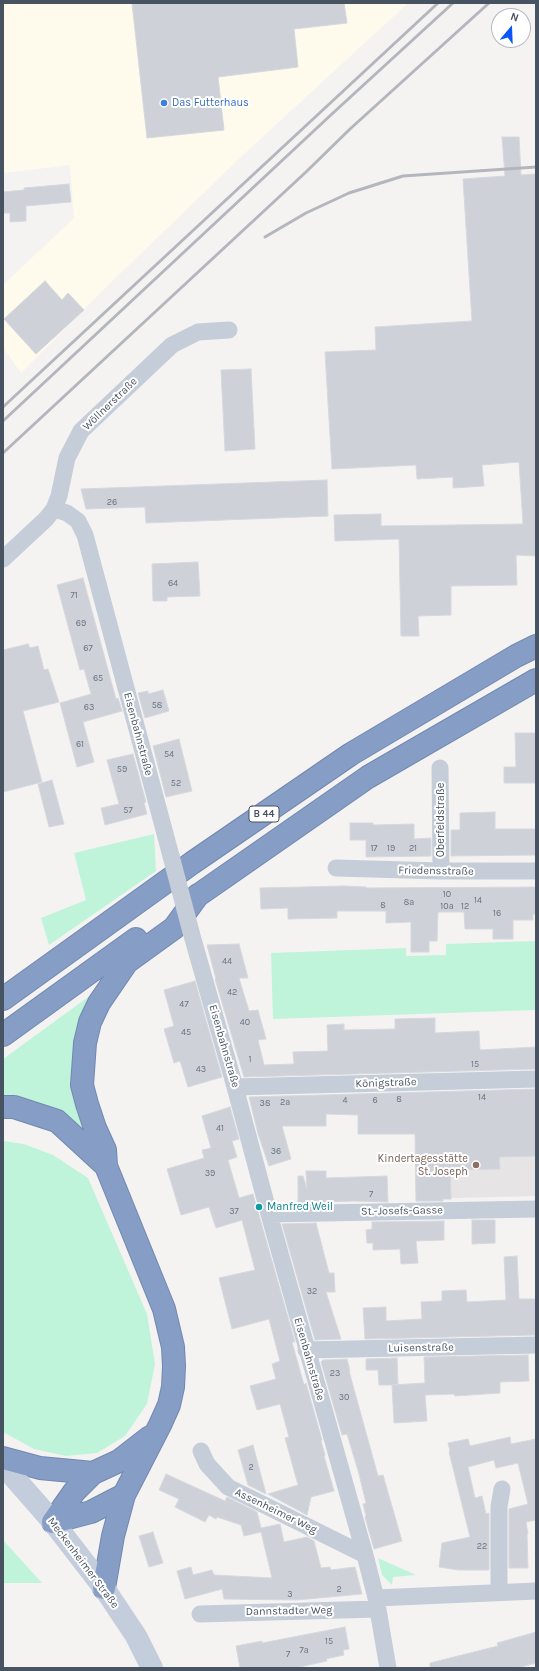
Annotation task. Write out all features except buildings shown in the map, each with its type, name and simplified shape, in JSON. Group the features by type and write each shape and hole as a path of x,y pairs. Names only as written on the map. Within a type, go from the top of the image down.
{"highway":[{"name":"B 44","path":"3,999 192,863 351,754 516,656 536,646"},
{"name":"B 44","path":"3,1035 198,895 368,777 536,680"},
{"path":"104,1588 113,1536 124,1495 169,1405 173,1387 174,1366 173,1347 164,1309 106,1166 105,1150 94,1128 82,1085 85,1043 90,1022 99,1003 127,962 174,928 198,895"},
{"path":"3,1107 14,1107 57,1121 106,1166"},
{"path":"53,1522 74,1492 94,1473 119,1461 156,1432"},
{"path":"3,1458 47,1469 94,1473"},
{"path":"53,1522 91,1512 124,1495"}],"street":[{"name":"Wöllnerstraße","path":"3,560 46,519 54,509 59,496 67,458 81,431 172,344 198,332 229,330"},
{"name":"Eisenbahnstraße","path":"54,509 67,513 78,521 85,535 191,932 235,1087 306,1350 365,1555 377,1604 388,1668"},
{"name":"Oberfeldstraße","path":"440,768 441,871"},
{"name":"Friedensstraße","path":"336,868 441,871 536,871"},
{"name":"Königstraße","path":"235,1087 536,1079"},
{"name":"St.-Josefs-Gasse","path":"269,1214 536,1209"},
{"name":"Luisenstraße","path":"306,1350 536,1345"},
{"name":"Assenheimer Weg","path":"201,1451 207,1464 228,1487 365,1555"},
{"name":"Meckenheimer Straße","path":"3,1465 53,1522 104,1588 136,1636 152,1668"},
{"path":"499,1592 499,1507 502,1489"},
{"path":"377,1604 499,1592 536,1591"},
{"name":"Dannstadter Weg","path":"200,1614 377,1604"}],"shaded area":[{"path":"3,3 408,3 244,154 103,290 21,373 3,347 3,285 74,218 70,165 3,173"},
{"name":"Kindertagesstätte St. Joseph","path":"536,1131 536,1196 416,1199 415,1134"}],"green space":[{"path":"154,834 156,871 49,945 41,918 86,900 74,853"},
{"path":"536,941 536,1010 273,1019 271,953 406,948 406,956 446,955 446,944"},
{"path":"91,995 90,1136 3,1099 3,1059"},
{"path":"3,1141 24,1144 53,1155 88,1178 147,1314 155,1364 147,1404 125,1436 97,1453 66,1456 34,1449 3,1432"},
{"path":"3,1540 42,1583 3,1583"},
{"path":"378,1558 416,1575 393,1577 392,1585 382,1575"}],"railway":[{"path":"3,407 438,3"},
{"path":"3,421 453,3"},
{"path":"3,453 306,172 350,129 489,3"},
{"path":"265,237 306,213 349,193 403,176 536,167"}],"place":[{"name":"Das Futterhaus","path":"164,103"},
{"name":"Kindertagesstätte St. Joseph","path":"476,1165"},
{"name":"Manfred Weil","path":"259,1207"}]}
